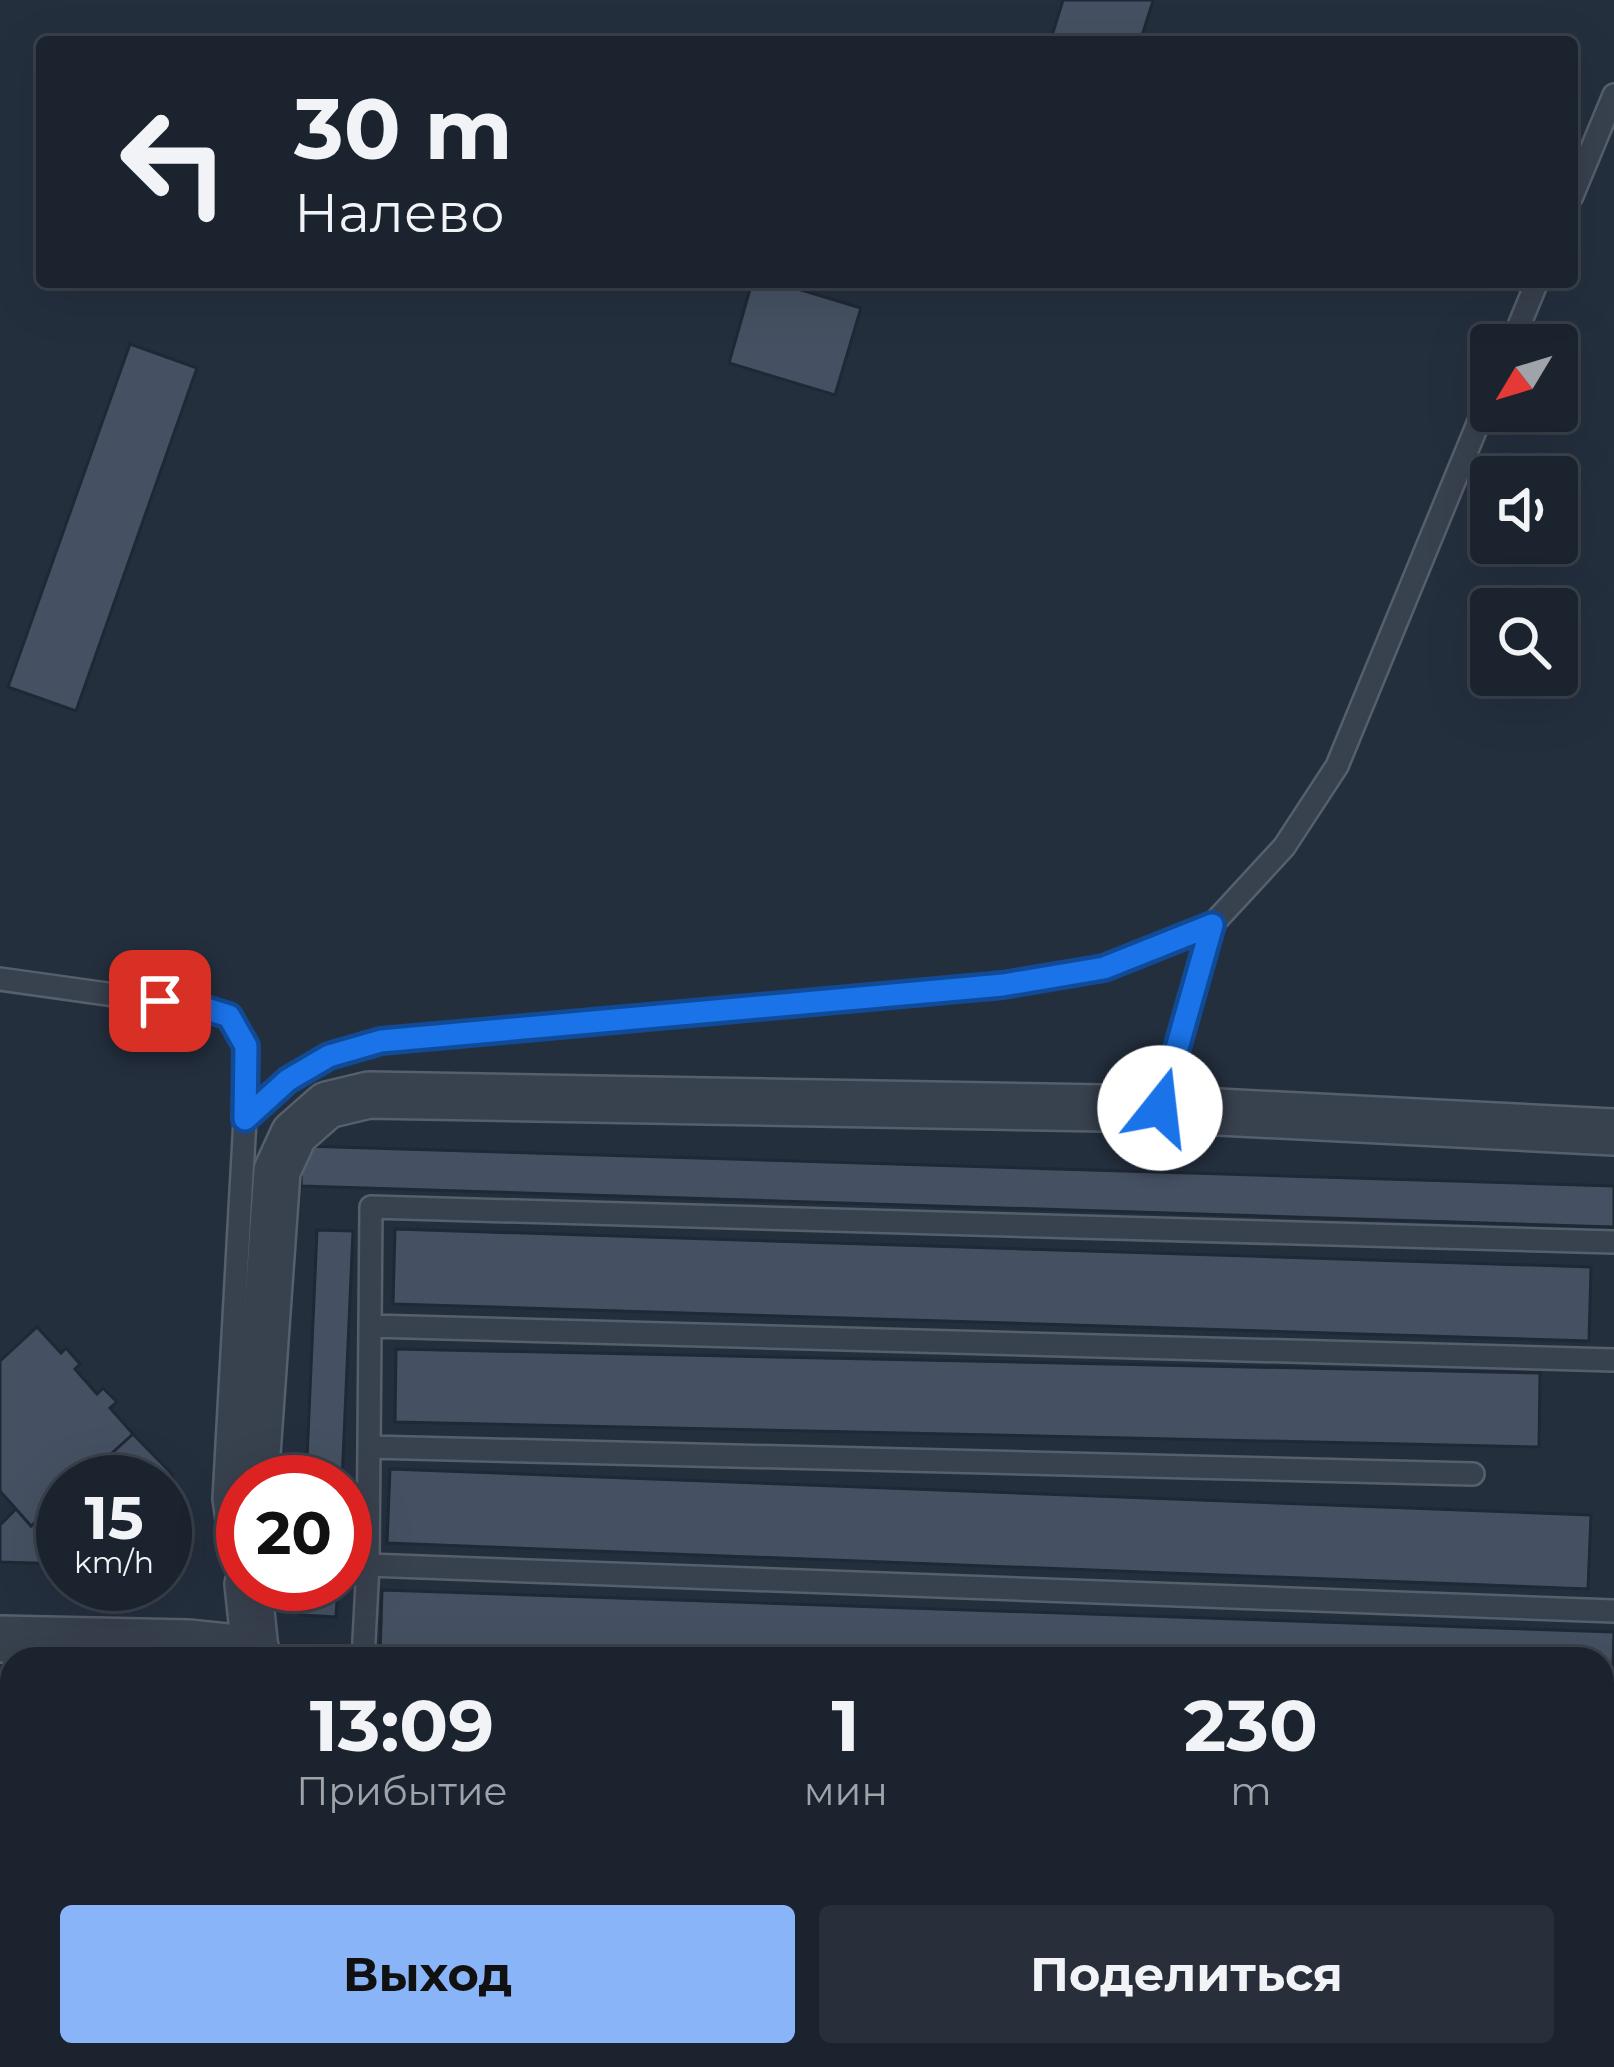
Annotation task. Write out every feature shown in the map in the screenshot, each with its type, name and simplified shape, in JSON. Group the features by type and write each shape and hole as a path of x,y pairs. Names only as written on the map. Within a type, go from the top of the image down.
{"street":[{"path":"257,1455 277,1172 294,1134 326,1105 369,1095 1160,1108 1614,1132"},
{"path":"254,1611 263,1647"},
{"path":"0,1639 212,1647"}],"lane":[{"path":"1578,181 1614,94"},
{"path":"1519,324 1534,288"},
{"path":"245,1119 288,1080 329,1056 381,1041 1003,985 1104,968 1212,925 1284,847 1336,766 1474,432"},
{"path":"1160,1108 1212,925"},
{"path":"0,979 200,1007 229,1016 246,1046 226,1455"},
{"path":"370,1455 371,1207 1614,1243"},
{"path":"370,1326 1614,1360"},
{"path":"370,1447 1473,1474"},
{"path":"372,1565 1614,1611"},
{"path":"364,1647 366,1611"}],"building":[{"path":"1063,0 1153,1 1142,36 1052,36"},
{"path":"750,288 795,288 861,308 835,395 729,363"},
{"path":"130,344 197,368 76,711 8,687"},
{"path":"302,1146 1614,1186 1614,1227 301,1186"},
{"path":"395,1229 1591,1267 1589,1341 393,1304"},
{"path":"317,1230 353,1231 343,1455 307,1455"},
{"path":"37,1327 61,1353 66,1348 80,1364 75,1369 97,1394 103,1388 117,1402 110,1408 133,1434 110,1455 36,1455 36,1521 31,1526 0,1491 0,1361"},
{"path":"396,1349 1540,1373 1539,1447 395,1422"},
{"path":"133,1434 153,1455 110,1455"},
{"path":"390,1469 1591,1515 1588,1589 387,1543"},
{"path":"16,1509 31,1526 36,1521 36,1563 0,1562 0,1525"},
{"path":"382,1590 1614,1632 1614,1647 380,1647"},
{"path":"301,1611 336,1611 336,1617 301,1615"}],"route":[{"path":"160,1001 229,1016 246,1046 245,1119 288,1080 329,1056 381,1041 1003,985 1104,968 1212,925 1160,1108"}]}
